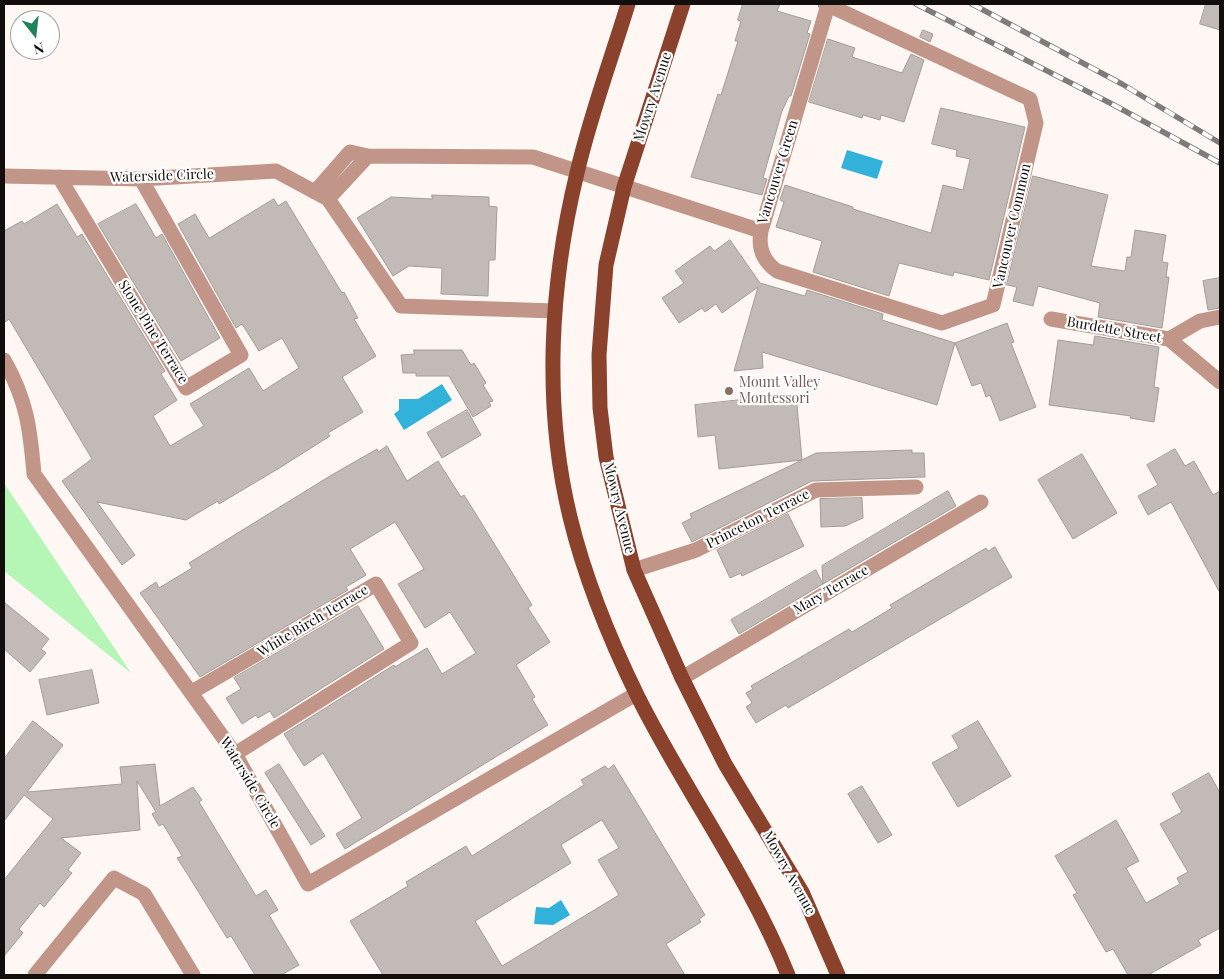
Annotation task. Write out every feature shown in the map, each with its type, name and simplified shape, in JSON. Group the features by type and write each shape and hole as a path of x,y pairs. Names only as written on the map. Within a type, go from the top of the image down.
{"main road":[{"path":"628,4 577,172 562,248 555,311 553,380 558,447 570,516 585,569 600,610 636,694 690,792 752,897 788,975"},
{"name":"Mowry Avenue","path":"684,4 624,187 606,265 600,336 600,399 606,457 634,570 682,678 725,764 802,892 838,975"}],"street":[{"name":"Vancouver Green","path":"624,187 761,231 827,4"},
{"name":"Vancouver Common","path":"761,231 759,242 765,259 770,266 786,274 942,324 993,305 1036,123 1030,99 827,4"},
{"path":"322,196 350,152 368,156 533,157 624,187"},
{"path":"322,196 368,156"},
{"name":"Waterside Circle","path":"4,176 141,179 276,171 322,196 401,306 555,311"},
{"name":"Stone Pine Terrace","path":"59,177 186,388 241,355 141,179"},
{"path":"1169,339 1200,321 1220,317"},
{"name":"Burdette Street","path":"1051,319 1169,339 1220,382"},
{"name":"Waterside Circle","path":"4,360 18,384 29,423 34,474 235,754 308,884 636,694"},
{"name":"Princeton Terrace","path":"634,570 696,550 816,490 916,487"},
{"name":"Mary Terrace","path":"682,678 981,502"},
{"name":"White Birch Terrace","path":"192,692 376,584 411,643 235,754"},
{"path":"35,975 114,878 144,894 194,975"}],"green space":[{"path":"4,483 131,673 4,571"}],"water":[{"path":"847,150 883,161 877,179 841,168"},
{"path":"442,384 452,400 404,430 394,414 399,410 399,399 418,399"},
{"path":"561,900 570,915 553,925 534,924 536,907 549,908"}],"building":[{"path":"743,4 780,4 777,11 811,21 807,33 810,34 791,96 789,96 782,111 763,178 767,179 762,195 691,177 718,94 721,95 738,41 735,41 741,21 738,20"},
{"path":"1206,4 1220,4 1220,30 1200,24"},
{"path":"923,30 933,34 930,42 920,37"},
{"path":"828,39 855,48 852,57 902,73 911,54 924,60 904,122 881,115 880,120 863,115 862,118 809,102"},
{"path":"941,108 1025,127 989,280 954,272 953,276 899,263 889,296 813,272 822,241 776,227 784,202 780,200 785,185 853,207 853,209 931,233 943,185 963,190 970,159 956,156 957,150 932,144"},
{"path":"1033,176 1108,195 1091,266 1125,271 1127,257 1131,257 1135,230 1166,235 1162,262 1168,263 1166,277 1169,277 1162,328 1098,317 1100,303 1038,286 1033,306 1013,301 1017,287 1007,285"},
{"path":"432,195 489,197 489,206 497,207 495,260 489,260 488,296 441,294 442,268 409,266 393,276 357,218 391,197 432,199"},
{"path":"274,199 278,206 286,201 342,293 344,292 358,318 354,319 376,356 342,377 363,412 328,433 330,436 281,467 219,504 218,501 186,520 97,502 135,555 122,565 62,481 92,459 9,319 4,323 4,231 22,221 24,224 57,204 77,237 82,234 165,371 161,374 177,400 153,416 170,446 204,426 190,404 249,368 263,391 299,368 282,338 259,351 242,324 236,328 178,224 195,214 209,238"},
{"path":"136,204 156,238 162,234 220,338 181,361 98,224"},
{"path":"730,240 760,283 805,296 807,290 883,314 882,320 955,343 937,405 762,352 763,368 734,371 758,287 722,313 716,304 705,312 702,308 679,323 662,298 684,283 675,271 710,246 714,251"},
{"path":"1220,278 1220,308 1208,310 1203,281"},
{"path":"1007,323 1014,342 1011,343 1036,407 1000,421 990,395 986,397 981,383 972,386 955,343"},
{"path":"1095,336 1159,347 1154,387 1159,388 1154,422 1130,418 1131,416 1049,405 1058,340 1093,345"},
{"path":"414,350 462,350 471,365 474,363 486,383 483,385 493,401 489,402 491,406 473,417 449,376 416,376 416,373 403,373 401,355 414,354"},
{"path":"796,394 802,460 719,469 715,435 698,437 695,405"},
{"path":"467,410 481,435 442,458 427,433"},
{"path":"387,446 407,481 438,461 461,497 464,495 532,605 528,608 550,642 516,665 535,697 532,699 548,725 345,849 336,834 362,818 323,753 304,766 284,734 394,665 395,667 427,648 442,674 476,653 450,612 425,628 398,584 424,569 395,522 350,549 366,575 346,587 348,590 200,677 140,593 156,582 159,588 192,568 189,563 330,476 377,449 378,452"},
{"path":"1175,449 1185,466 1194,461 1213,495 1220,491 1220,593 1171,502 1148,515 1138,496 1158,485 1147,465"},
{"path":"912,450 912,453 924,453 925,477 812,481 692,542 682,523 692,518 690,514 816,453"},
{"path":"1082,454 1117,513 1073,539 1038,480"},
{"path":"948,491 956,506 823,584 822,566"},
{"path":"862,498 863,518 845,526 821,527 820,499"},
{"path":"788,514 804,546 742,576 741,573 730,578 717,550"},
{"path":"995,547 1012,577 788,708 786,705 756,723 746,707 752,703 746,693 753,689 751,686 849,629 852,632 892,608 890,605 986,548 988,551"},
{"path":"816,570 823,584 739,634 731,620"},
{"path":"4,602 49,639 41,649 46,653 30,672 4,649"},
{"path":"358,606 384,649 274,718 270,711 258,718 256,715 242,724 226,698 241,689 234,678"},
{"path":"92,670 99,703 47,715 39,680"},
{"path":"33,721 63,745 27,792 122,784 120,767 155,764 160,806 193,787 202,800 199,802 256,896 266,890 278,910 269,915 299,965 281,975 255,975 231,936 227,938 177,858 182,856 163,824 159,826 152,814 156,812 137,781 140,830 61,838 81,853 68,870 72,873 44,907 40,903 19,929 23,933 4,956 4,880 53,819 24,795 4,821 4,759"},
{"path":"978,721 1011,776 958,807 932,763 959,748 952,736"},
{"path":"279,764 325,836 311,845 265,773"},
{"path":"614,765 705,915 699,919 701,922 666,944 685,975 383,975 350,921 408,886 406,882 466,846 472,856 584,785 581,780 605,766 608,769","holes":["602,820 619,848 598,860 619,895 502,966 475,921 571,863 561,845"]},
{"path":"1209,773 1220,793 1220,928 1198,940 1201,945 1148,975 1128,975 1113,949 1106,952 1073,895 1077,893 1055,856 1116,820 1139,861 1126,868 1146,903 1180,884 1177,878 1188,872 1160,824 1182,812 1172,794"},
{"path":"862,786 892,835 878,843 848,794"}],"railway":[{"path":"916,4 1112,104 1220,163"},
{"path":"972,4 1122,84 1220,143"}],"place":[{"name":"Mount Valley Montessori","path":"729,391"}]}
